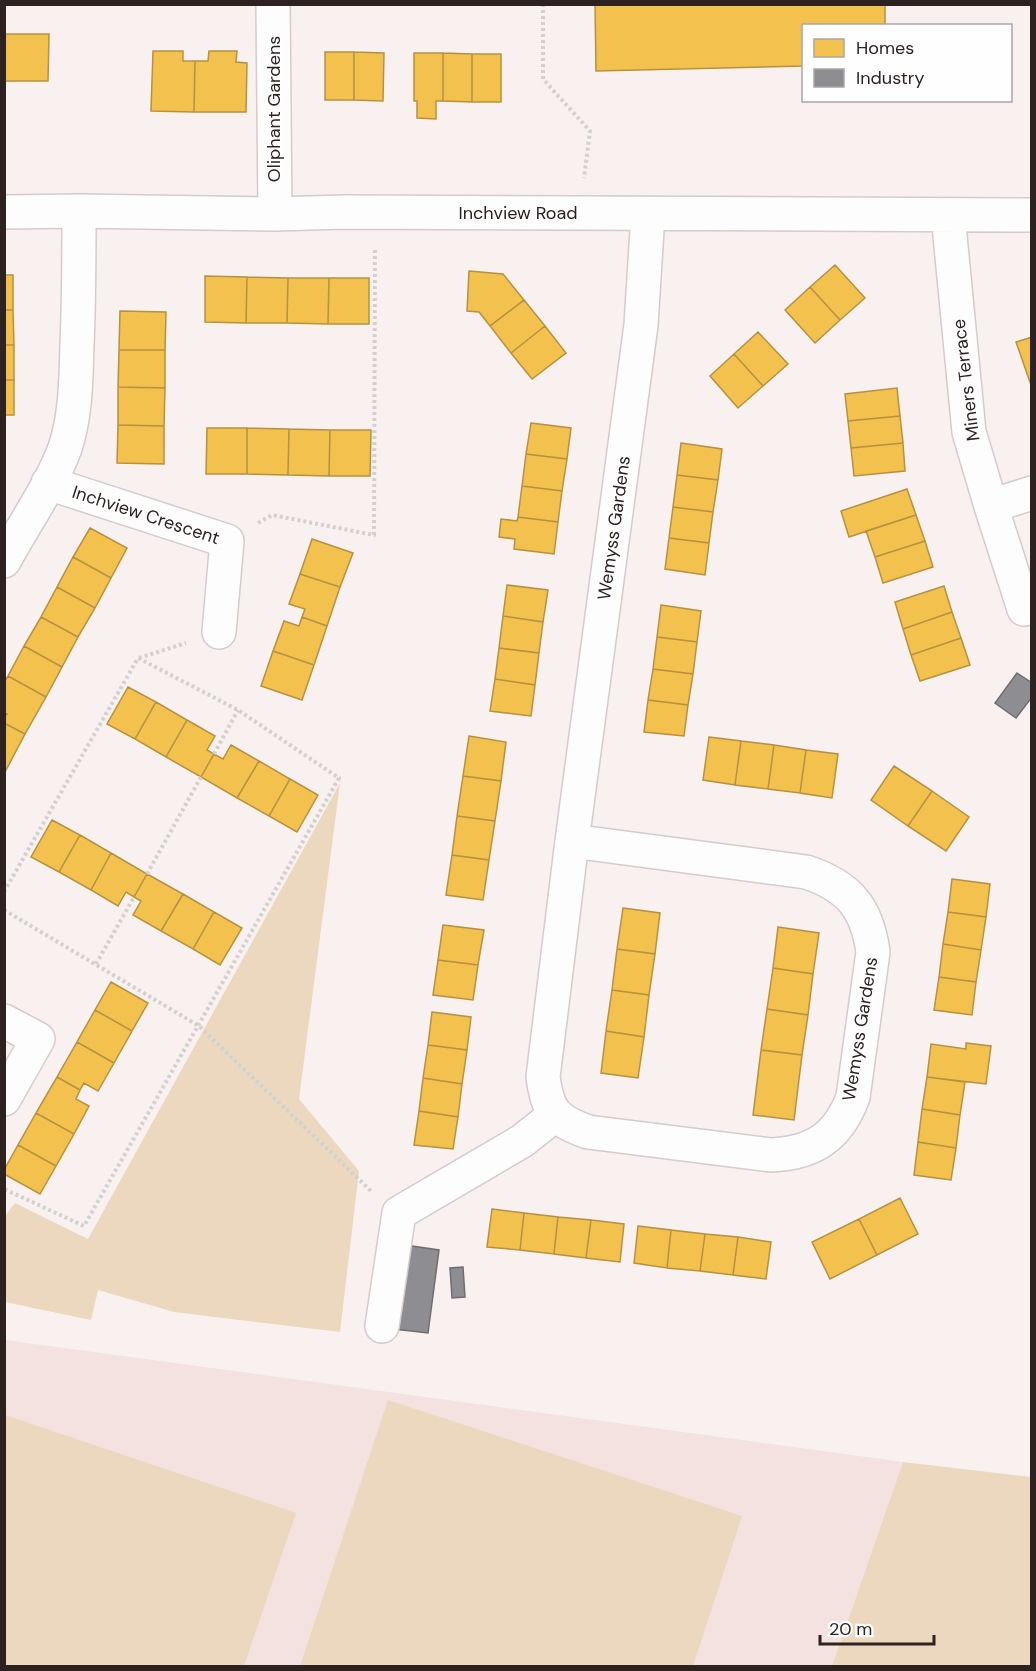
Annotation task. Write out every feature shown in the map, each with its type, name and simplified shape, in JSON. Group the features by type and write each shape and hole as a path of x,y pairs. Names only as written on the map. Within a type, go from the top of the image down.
{"street":[{"name":"Oliphant Gardens","path":"273,4 275,214"},
{"name":"Inchview Crescent","path":"4,561 48,483 65,447 75,390 79,211"},
{"name":"Inchview Road","path":"4,212 1032,216"},
{"name":"Wemyss Gardens","path":"572,841 806,872 824,878 841,888 854,902 864,917 873,952 853,1097 847,1113 837,1128 808,1149 790,1154 771,1155 588,1132 571,1126 555,1115 546,1099 543,1077 572,841 641,325 648,214"},
{"name":"Miners Terrace","path":"948,215 969,432 1024,609"},
{"name":"Inchview Crescent","path":"48,483 227,541 219,632"},
{"path":"991,506 1032,493"},
{"path":"4,1021 38,1040 4,1099"},
{"path":"382,1326 399,1213 522,1142 555,1115"}],"path":[{"path":"543,4 543,79 590,131 581,213"},
{"path":"227,541 272,515 374,535 375,212"},
{"path":"4,892 138,658 219,632"},
{"path":"4,1189 84,1226 339,778 238,710 138,658"},
{"path":"214,754 238,710"},
{"path":"147,874 201,777"},
{"path":"96,965 134,897"},
{"path":"4,910 199,1026 364,1186 399,1213"}],"shaded area":[{"path":"340,783 299,1099 359,1171 340,1332 174,1312 98,1290 91,1320 5,1302 5,1216 15,1203 88,1239"},
{"path":"5,1340 903,1462 832,1666 5,1666"},
{"path":"388,1400 742,1516 693,1666 300,1666"},
{"path":"5,1415 296,1513 244,1666 5,1666"},
{"path":"903,1462 1031,1477 1031,1666 832,1666"}],"building: Homes":[{"path":"595,4 885,4 885,24 802,24 802,66 596,71"},
{"path":"4,34 49,34 48,81 4,81"},
{"path":"153,51 183,51 183,61 195,61 194,112 151,111"},
{"path":"209,51 237,51 236,62 247,63 246,112 194,112 195,61 208,61"},
{"path":"325,52 354,52 354,100 325,100"},
{"path":"354,52 384,53 383,101 354,100"},
{"path":"414,53 443,53 443,101 436,101 436,119 417,118 417,101 414,101"},
{"path":"443,53 472,54 472,102 443,101"},
{"path":"472,54 501,54 501,102 472,102"},
{"path":"835,265 865,298 840,320 810,287"},
{"path":"469,271 503,274 524,300 490,326 479,312 467,311"},
{"path":"4,275 13,275 13,310 4,310"},
{"path":"205,276 247,277 246,323 205,322"},
{"path":"247,277 288,278 287,323 246,323"},
{"path":"288,278 329,278 328,324 287,323"},
{"path":"329,278 369,278 369,324 328,324"},
{"path":"810,287 840,320 815,343 785,310"},
{"path":"524,300 545,326 511,353 490,326"},
{"path":"4,310 13,310 14,345 4,345"},
{"path":"120,311 166,312 165,350 119,350"},
{"path":"545,326 566,353 532,379 511,353"},
{"path":"758,332 788,364 763,386 734,354"},
{"path":"1032,337 1032,388 1016,342"},
{"path":"4,345 14,345 14,380 4,380"},
{"path":"119,350 165,350 165,388 118,387"},
{"path":"734,354 763,386 738,408 710,376"},
{"path":"4,380 14,380 14,415 4,415"},
{"path":"118,387 165,388 164,426 118,425"},
{"path":"897,388 900,416 848,421 845,394"},
{"path":"900,416 903,443 851,448 848,421"},
{"path":"531,423 571,428 567,459 526,454"},
{"path":"118,425 164,426 164,464 117,463"},
{"path":"207,428 247,428 247,474 206,474"},
{"path":"247,428 289,429 288,475 247,474"},
{"path":"289,429 330,430 329,476 288,475"},
{"path":"330,430 371,430 370,476 329,476"},
{"path":"681,443 722,449 718,480 677,475"},
{"path":"903,443 905,471 854,476 851,448"},
{"path":"526,454 567,459 562,491 522,486"},
{"path":"677,475 718,480 713,512 673,507"},
{"path":"522,486 562,491 558,522 518,517"},
{"path":"907,489 916,515 849,537 841,511"},
{"path":"673,507 713,512 709,543 669,538"},
{"path":"916,515 925,541 875,557 866,531"},
{"path":"518,517 558,522 554,554 514,549 515,539 499,537 501,519 517,521"},
{"path":"90,528 127,548 111,578 73,557"},
{"path":"669,538 709,543 705,575 665,569"},
{"path":"312,539 353,553 340,587 300,574"},
{"path":"925,541 933,567 883,583 875,557"},
{"path":"73,557 111,578 95,608 57,587"},
{"path":"300,574 340,587 327,626 302,617 305,609 289,604"},
{"path":"507,585 548,590 543,622 503,616"},
{"path":"944,586 952,612 903,629 895,602"},
{"path":"57,587 95,608 78,637 41,617"},
{"path":"661,605 701,611 697,642 657,637"},
{"path":"952,612 961,638 911,655 903,629"},
{"path":"503,616 543,622 539,653 499,648"},
{"path":"41,617 78,637 62,667 24,646"},
{"path":"302,617 327,626 314,665 273,651 284,621 299,626"},
{"path":"657,637 697,642 693,674 653,669"},
{"path":"961,638 970,665 920,681 911,655"},
{"path":"24,646 62,667 46,697 8,676"},
{"path":"499,648 539,653 535,685 495,679"},
{"path":"273,651 314,665 302,700 261,686"},
{"path":"653,669 693,674 688,705 648,700"},
{"path":"8,676 46,697 25,734 4,723 7,714 4,713 4,683"},
{"path":"495,679 535,685 531,716 490,711"},
{"path":"128,687 156,702 135,739 107,724"},
{"path":"648,700 688,705 684,736 644,732"},
{"path":"156,702 187,720 166,757 135,739"},
{"path":"187,720 215,736 207,750 214,754 201,777 166,757"},
{"path":"4,723 25,734 5,772 4,771"},
{"path":"469,736 506,742 501,781 463,776"},
{"path":"709,737 741,741 735,785 703,780"},
{"path":"741,741 774,745 768,789 735,785"},
{"path":"231,745 259,761 237,798 201,777 214,754 223,759"},
{"path":"774,745 806,750 800,793 768,789"},
{"path":"806,750 838,754 832,798 800,793"},
{"path":"259,761 290,779 269,816 237,798"},
{"path":"894,766 932,791 908,826 871,800"},
{"path":"463,776 501,781 495,821 457,816"},
{"path":"290,779 318,795 297,832 269,816"},
{"path":"932,791 969,817 946,851 908,826"},
{"path":"457,816 495,821 489,860 452,855"},
{"path":"52,820 80,835 59,872 31,857"},
{"path":"80,835 111,853 91,890 59,872"},
{"path":"111,853 147,874 134,897 126,892 118,906 91,890"},
{"path":"452,855 489,860 483,900 446,895"},
{"path":"147,874 183,894 161,931 133,915 141,901 134,897"},
{"path":"952,879 990,884 986,917 948,912"},
{"path":"183,894 214,912 193,949 161,931"},
{"path":"623,908 660,913 655,954 617,949"},
{"path":"214,912 242,928 220,965 193,949"},
{"path":"948,912 986,917 981,950 943,944"},
{"path":"443,925 484,930 478,965 438,960"},
{"path":"778,927 819,933 813,974 773,968"},
{"path":"943,944 981,950 976,982 939,977"},
{"path":"617,949 655,954 649,995 612,990"},
{"path":"438,960 478,965 473,1000 433,995"},
{"path":"773,968 813,974 808,1015 767,1009"},
{"path":"939,977 976,982 972,1015 934,1010"},
{"path":"111,982 148,1003 132,1031 95,1010"},
{"path":"612,990 649,995 644,1037 606,1031"},
{"path":"767,1009 808,1015 802,1055 761,1050"},
{"path":"95,1010 132,1031 114,1063 77,1042"},
{"path":"432,1012 471,1017 467,1050 428,1045"},
{"path":"606,1031 644,1037 638,1078 601,1073"},
{"path":"77,1042 114,1063 98,1091 84,1083 80,1090 57,1077"},
{"path":"966,1043 991,1046 986,1084 927,1077 931,1044 966,1049"},
{"path":"428,1045 467,1050 462,1084 423,1078"},
{"path":"761,1050 802,1055 794,1120 753,1115"},
{"path":"57,1077 80,1090 76,1099 89,1106 74,1134 36,1113"},
{"path":"927,1077 965,1082 960,1115 922,1109"},
{"path":"423,1078 462,1084 458,1117 419,1111"},
{"path":"922,1109 960,1115 956,1148 918,1142"},
{"path":"419,1111 458,1117 453,1149 414,1145"},
{"path":"36,1113 74,1134 56,1166 18,1145"},
{"path":"918,1142 956,1148 951,1180 914,1175"},
{"path":"18,1145 56,1166 40,1194 4,1174"},
{"path":"900,1198 918,1234 877,1255 859,1219"},
{"path":"492,1209 524,1213 520,1250 487,1247"},
{"path":"524,1213 558,1217 554,1254 520,1250"},
{"path":"558,1217 591,1220 586,1258 554,1254"},
{"path":"859,1219 877,1255 830,1279 812,1242"},
{"path":"591,1220 624,1224 620,1262 586,1258"},
{"path":"638,1226 671,1230 667,1268 634,1263"},
{"path":"671,1230 705,1234 700,1271 667,1268"},
{"path":"705,1234 738,1237 733,1275 700,1271"},
{"path":"738,1237 771,1242 766,1279 733,1275"}],"building: Industry":[{"path":"1017,673 1032,683 1032,697 1016,718 995,703"},
{"path":"405,1245 439,1250 428,1333 394,1329"},
{"path":"463,1267 465,1297 452,1298 450,1268"}]}
